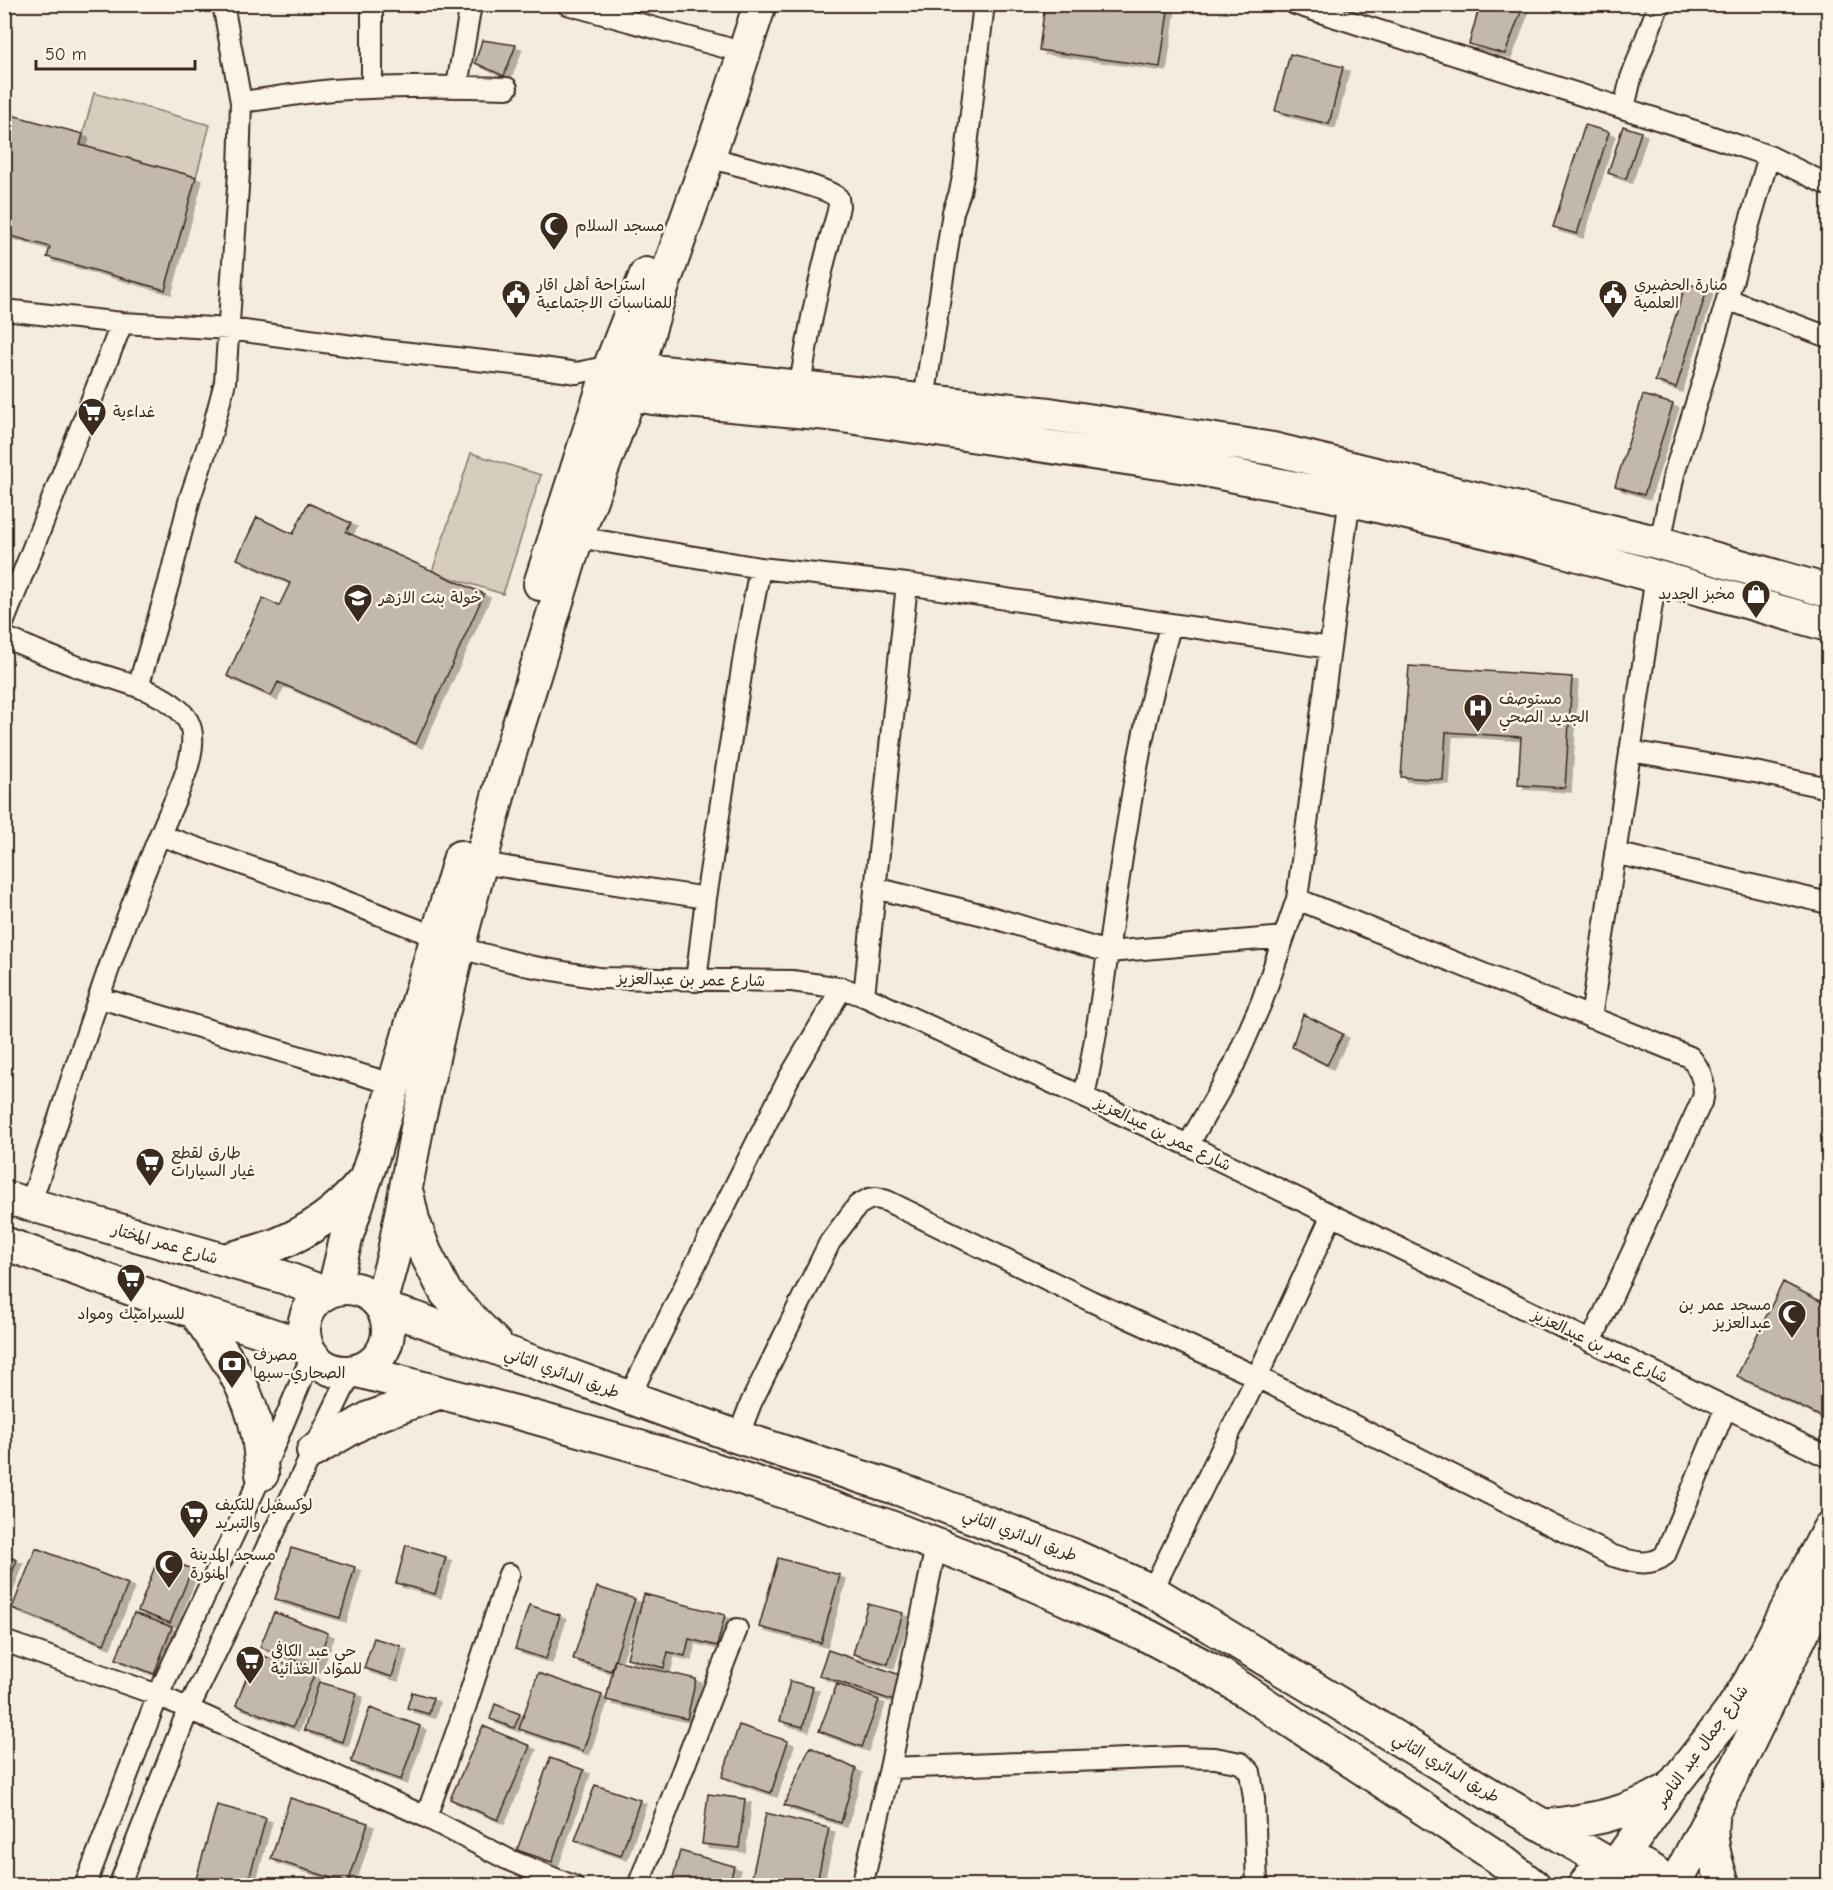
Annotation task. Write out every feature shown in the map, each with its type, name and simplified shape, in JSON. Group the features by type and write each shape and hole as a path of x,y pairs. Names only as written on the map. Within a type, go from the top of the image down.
{"main road":[{"path":"329,1291 407,1042 480,864 506,766 577,537 620,380 678,193 741,4"},
{"path":"355,1372 371,1365 381,1354 387,1341 388,1327 382,1306 418,1123 448,941 556,529 620,380 659,297 760,4"},
{"path":"620,380 800,386 1049,414 1273,449 1660,543 1828,591"},
{"path":"620,380 745,408 829,414 1200,469 1326,494 1543,546 1828,625"},
{"path":"224,1260 278,1244 315,1225 352,1193 367,1175"},
{"path":"405,1185 413,1221 425,1252 446,1293 502,1352"},
{"name":"شارع عمر المختار","path":"17,1201 329,1291"},
{"path":"4,1243 195,1312 283,1337 309,1350"},
{"path":"382,1306 359,1289 347,1287 329,1291 317,1298 307,1313 303,1330 309,1350 316,1360 329,1369 355,1372 519,1413 678,1458 885,1525 1002,1570 1148,1636 1221,1675 1497,1857 1534,1886"},
{"name":"طريق الدائري الثاني","path":"382,1306 738,1437 899,1489 1070,1554 1152,1591 1501,1801 1614,1863 1640,1864 1658,1875 1665,1886"},
{"path":"195,1312 224,1352 242,1387 258,1435 262,1474"},
{"path":"313,1451 369,1418 438,1393"},
{"name":"شارع جمال عبد الناصر","path":"1584,1886 1596,1871 1614,1863 1729,1714 1750,1681 1828,1530"},
{"path":"1002,1570 1017,1533"},
{"name":"شارع جمال عبد الناصر","path":"1674,1886 1828,1580"},
{"path":"1545,1826 1590,1820 1618,1813 1644,1804 1670,1789"},
{"path":"1713,1812 1711,1820 1713,1841 1718,1870 1724,1886"}],"street":[{"path":"138,687 169,582 190,498 210,439 225,382 242,102 223,4"},
{"path":"372,4 372,88"},
{"path":"458,86 471,4"},
{"path":"567,4 727,48"},
{"path":"924,400 953,212 964,171 984,4"},
{"path":"1295,4 1769,156 1828,184"},
{"path":"1623,108 1631,78 1659,4"},
{"path":"242,102 298,94 372,88 458,86 507,88"},
{"path":"1660,543 1674,474 1769,156"},
{"path":"708,157 805,184 831,193 838,198 839,206 821,267 800,386"},
{"path":"1727,299 1828,338"},
{"path":"4,310 122,323 230,329 382,350 522,365 620,380"},
{"path":"4,621 122,323"},
{"path":"1188,1145 1233,1067 1262,1001 1298,899 1354,468"},
{"path":"577,537 760,568 907,584 1330,648"},
{"path":"696,981 706,898 760,568"},
{"path":"1591,1018 1656,576"},
{"path":"864,996 907,584"},
{"path":"1084,1096 1098,1028 1146,716 1171,624"},
{"path":"4,637 85,670 164,698 189,722 192,734 188,764 124,924 100,998 17,1201"},
{"path":"1630,751 1760,772 1828,788"},
{"name":"شارع عمر بن عبدالعزيز","path":"160,835 324,892 475,952 529,966 599,978 792,981 842,988 864,996 1188,1145 1828,1457"},
{"path":"1615,853 1828,903"},
{"path":"480,864 706,898"},
{"path":"875,888 984,915 1108,952 1284,937"},
{"path":"1298,899 1690,1057 1698,1067 1705,1088 1703,1098 1592,1342"},
{"path":"629,1397 789,1078 842,988"},
{"path":"100,998 393,1084"},
{"path":"738,1437 751,1403 830,1242 858,1205 877,1198 1091,1301 1257,1377 1613,1556 1644,1563 1659,1560 1665,1555 1726,1407"},
{"path":"1152,1591 1257,1377 1332,1215"},
{"path":"85,1886 158,1695 262,1474 309,1350"},
{"path":"119,1886 188,1710 313,1451 355,1372"},
{"path":"862,1886 890,1768 936,1546"},
{"path":"426,1817 509,1574"},
{"path":"638,1886 737,1629"},
{"path":"4,1641 158,1695 426,1817 507,1859 573,1886"},
{"path":"890,1768 1179,1757 1215,1758 1241,1763 1250,1772 1254,1798 1257,1886"}],"shaded area":[{"path":"94,93 210,125 196,177 80,145"},
{"path":"471,453 541,475 503,594 432,572"}],"building":[{"path":"1045,4 1169,4 1160,67 1039,50"},
{"path":"1480,4 1524,4 1505,54 1469,44"},
{"path":"482,40 516,45 504,76 475,63"},
{"path":"1290,54 1343,67 1329,124 1275,111"},
{"path":"4,113 83,134 80,145 196,177 165,290 47,257 50,247 4,234"},
{"path":"1585,125 1609,132 1577,234 1553,227"},
{"path":"1623,126 1641,132 1626,179 1608,173"},
{"path":"1686,283 1707,290 1676,388 1655,381"},
{"path":"1643,395 1673,404 1644,495 1615,486"},
{"path":"308,503 351,523 346,532 484,594 416,744 278,682 271,696 227,676 263,598 279,606 290,583 237,559 257,517 293,534"},
{"path":"1409,666 1572,677 1565,788 1518,785 1521,737 1446,732 1443,780 1401,777"},
{"path":"1303,1014 1343,1034 1327,1065 1292,1047"},
{"name":"مسجد عمر بن عبدالعزيز","path":"1783,1282 1828,1305 1828,1420 1737,1376"},
{"path":"406,1545 446,1557 435,1594 396,1583"},
{"path":"36,1548 128,1584 104,1644 12,1608"},
{"path":"291,1548 355,1567 340,1618 275,1599"},
{"path":"4,1555 17,1560 4,1594"},
{"path":"159,1556 192,1569 170,1623 138,1611"},
{"path":"778,1558 840,1575 821,1643 759,1627"},
{"path":"597,1587 635,1599 611,1671 573,1659"},
{"path":"644,1594 725,1615 717,1646 689,1639 685,1656 668,1652 664,1668 627,1658"},
{"path":"868,1604 903,1613 888,1664 853,1654"},
{"path":"529,1605 560,1615 546,1659 515,1649"},
{"path":"274,1612 328,1633 315,1668 260,1647"},
{"path":"134,1613 172,1627 154,1674 116,1659"},
{"path":"374,1638 401,1646 392,1677 364,1668"},
{"path":"828,1650 903,1676 894,1701 819,1675"},
{"path":"256,1653 314,1675 293,1727 236,1705"},
{"path":"615,1660 696,1679 687,1719 606,1700"},
{"path":"538,1673 602,1695 583,1751 519,1729"},
{"path":"790,1681 813,1687 803,1727 780,1721"},
{"path":"319,1682 357,1693 342,1742 304,1730"},
{"path":"837,1684 879,1700 862,1747 819,1731"},
{"path":"412,1692 433,1698 429,1714 407,1708"},
{"path":"495,1704 520,1714 514,1728 490,1719"},
{"path":"370,1708 420,1726 401,1780 351,1762"},
{"path":"739,1725 788,1741 771,1793 722,1777"},
{"path":"483,1726 530,1746 498,1820 450,1799"},
{"path":"810,1747 856,1769 841,1823 784,1805"},
{"path":"550,1758 584,1770 552,1862 517,1850"},
{"path":"595,1785 640,1800 621,1856 575,1840"},
{"path":"708,1794 745,1799 739,1848 702,1844"},
{"path":"290,1798 368,1823 348,1883 271,1859"},
{"path":"217,1805 266,1818 247,1886 194,1886"},
{"path":"766,1813 829,1828 816,1886 750,1886"},
{"path":"680,1851 734,1866 729,1886 671,1886"}],"place":[{"name":"مسجد السلام","path":"554,252"},
{"name":"استراحة أهل اقار للمناسبات الاجتماعية","path":"516,320"},
{"name":"منارة الحضيري العلمية","path":"1613,320"},
{"name":"غداءية","path":"92,438"},
{"name":"مخبز الجديد","path":"1756,620"},
{"name":"خولة بنت الازهر","path":"358,624"},
{"name":"مستوصف الجديد الصحي","path":"1478,734"},
{"name":"طارق لقطع غيار السيارات","path":"150,1188"},
{"name":"للسيراميك ومواد","path":"131,1304"},
{"name":"مسجد عمر بن عبدالعزيز","path":"1792,1340"},
{"name":"مصرف الصحاري-سبها","path":"232,1390"},
{"name":"لوكسفيل للتكيف والتبريد","path":"194,1540"},
{"name":"مسجد المدينة المنورة","path":"169,1590"},
{"name":"حي عبد الكافي للمواد الغذائية","path":"250,1686"}]}
